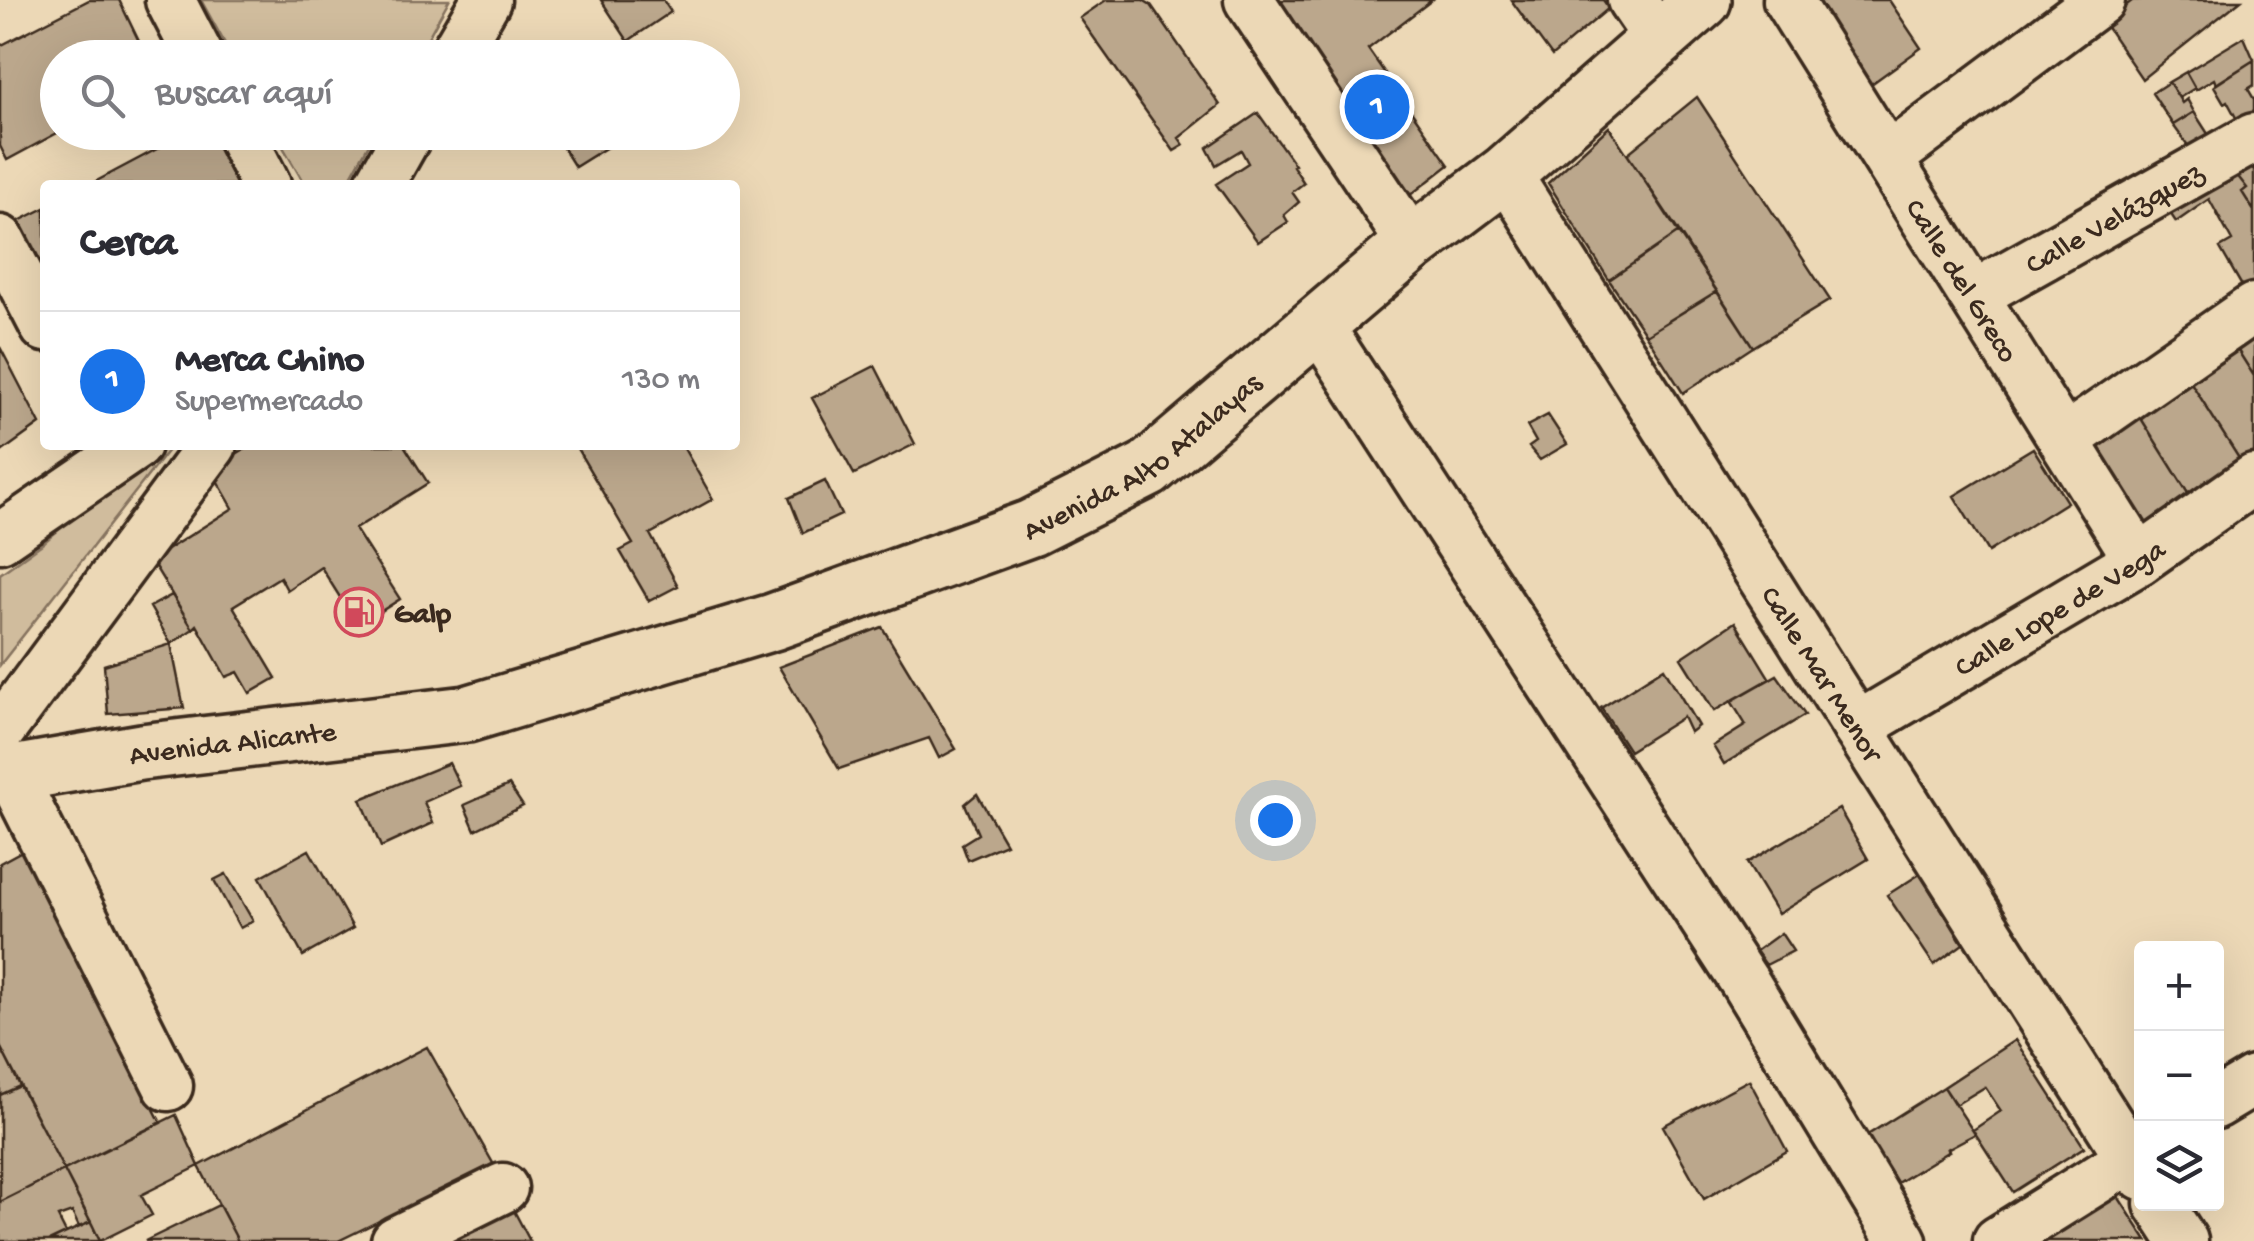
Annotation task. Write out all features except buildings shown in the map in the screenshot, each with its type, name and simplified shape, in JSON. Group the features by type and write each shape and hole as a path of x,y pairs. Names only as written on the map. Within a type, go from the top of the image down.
{"main road":[{"name":"Avenida Alto Atalayas","path":"467,714 773,622 1031,528 1148,468 1412,244 1506,173 1645,19 1703,0"},
{"name":"Avenida Alicante","path":"7,781 141,752 467,714"}],"street":[{"path":"170,0 191,40"},
{"path":"462,40 485,0"},
{"path":"1248,0 1412,244"},
{"name":"Calle del Greco","path":"1788,0 2139,560"},
{"path":"1888,158 2100,0"},
{"name":"Calle Velázquez","path":"1974,295 2254,138"},
{"path":"248,150 263,180"},
{"path":"382,180 399,150"},
{"name":"Calle Mar Menor","path":"1506,173 2134,1156"},
{"path":"5,262 40,319"},
{"path":"2064,440 2254,308"},
{"path":"1318,324 1733,965 1902,1241"},
{"path":"0,538 119,450"},
{"path":"168,1086 7,781 209,450"},
{"name":"Calle Lope de Vega","path":"1857,727 2139,560 2254,479"},
{"path":"2224,1099 2254,1081"},
{"path":"1998,1241 2134,1164"},
{"path":"396,1241 503,1188"},
{"path":"2164,1211 2183,1241"}],"shaded area":[{"path":"201,0 449,0 427,40 223,40"},
{"path":"285,150 366,150 349,180 302,180"},
{"path":"153,450 168,450 0,665 0,574 42,544"}],"place":[{"name":"Merca Chino","path":"1377,107"},
{"name":"Galp","path":"359,612"}]}
